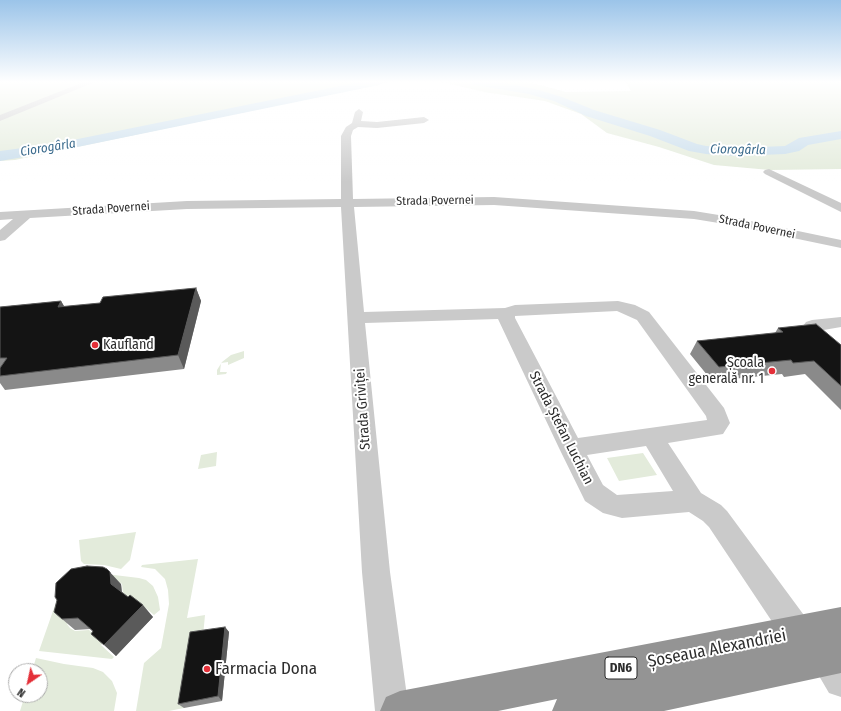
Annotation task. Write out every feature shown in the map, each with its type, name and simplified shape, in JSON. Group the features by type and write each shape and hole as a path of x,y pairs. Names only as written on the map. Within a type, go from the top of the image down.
{"highway":[{"name":"Șoseaua Alexandriei","path":"400,711 841,625"},
{"name":"Șoseaua Alexandriei","path":"572,711 836,665"}],"street":[{"name":"Strada Griviței","path":"392,711 376,572 347,202 345,168 346,136 348,129 358,118 377,125 424,120"},
{"path":"769,172 841,208"},
{"name":"Strada Povernei","path":"0,216 167,206 347,202 489,201 561,207 670,213 731,221 841,244"},
{"path":"0,237 26,215"},
{"path":"356,318 508,313 515,310 618,306 629,309 643,316 716,414 719,422 715,428 652,438 570,448"},
{"name":"Strada Ștefan Luchian","path":"508,313 506,318 570,448 594,493 612,505 622,507 692,501"},
{"path":"830,340 812,326 841,322"},
{"path":"652,438 692,501"},
{"name":"Șoseaua Alexandriei","path":"692,501 712,513 718,520 798,633"}],"green space":[{"path":"0,115 229,115 15,160 0,161"},
{"path":"583,115 841,115 841,169 770,170 714,165 659,147 607,133"},
{"path":"244,351 244,358 228,365 228,362 221,363 231,355"},
{"path":"221,364 220,372 227,372 226,374 217,375 217,370"},
{"path":"217,452 216,466 198,469 201,455"},
{"path":"643,453 657,475 619,481 607,458"},
{"path":"136,532 130,560 121,569 104,565 84,564 81,561 79,540"},
{"path":"198,559 187,618 205,615 203,636 195,638 184,708 169,711 136,711 144,663 161,648 169,604 168,590 165,579 155,569 141,567 142,565"},
{"path":"106,574 146,580 153,586 158,597 160,610 154,615 141,604 138,607 123,594 122,584 114,578 67,617 67,624 70,628 75,631 89,630 104,642 101,645 114,657 112,659 39,651 60,591"},
{"path":"36,658 93,668 103,672 112,681 117,693 114,711 20,711 22,703 48,703 48,663 34,663"}],"building":[{"name":"Kaufland","path":"196,288 178,355 0,376 0,368 7,358 0,358 0,307 61,301 58,307 100,303 103,297"},
{"path":"816,324 841,345 841,386 814,361 793,363 791,360 719,367 697,341 783,332 778,328"},
{"path":"87,566 103,567 107,569 110,572 111,584 128,597 130,595 143,605 104,645 91,634 93,631 78,618 62,619 54,612 57,600 55,597 56,583 71,569"},
{"name":"Farmacia Dona","path":"225,627 218,696 178,704 190,632"}],"waterway":[{"name":"Ciorogârla","path":"0,156 53,148 215,115"},
{"name":"Ciorogârla","path":"597,115 655,133 694,148 706,150 735,152 785,150 794,148 804,141 841,135"}],"place":[{"name":"Kaufland","path":"95,345"},
{"name":"Școala generală nr. 1","path":"772,371"},
{"name":"Farmacia Dona","path":"207,669"}]}
